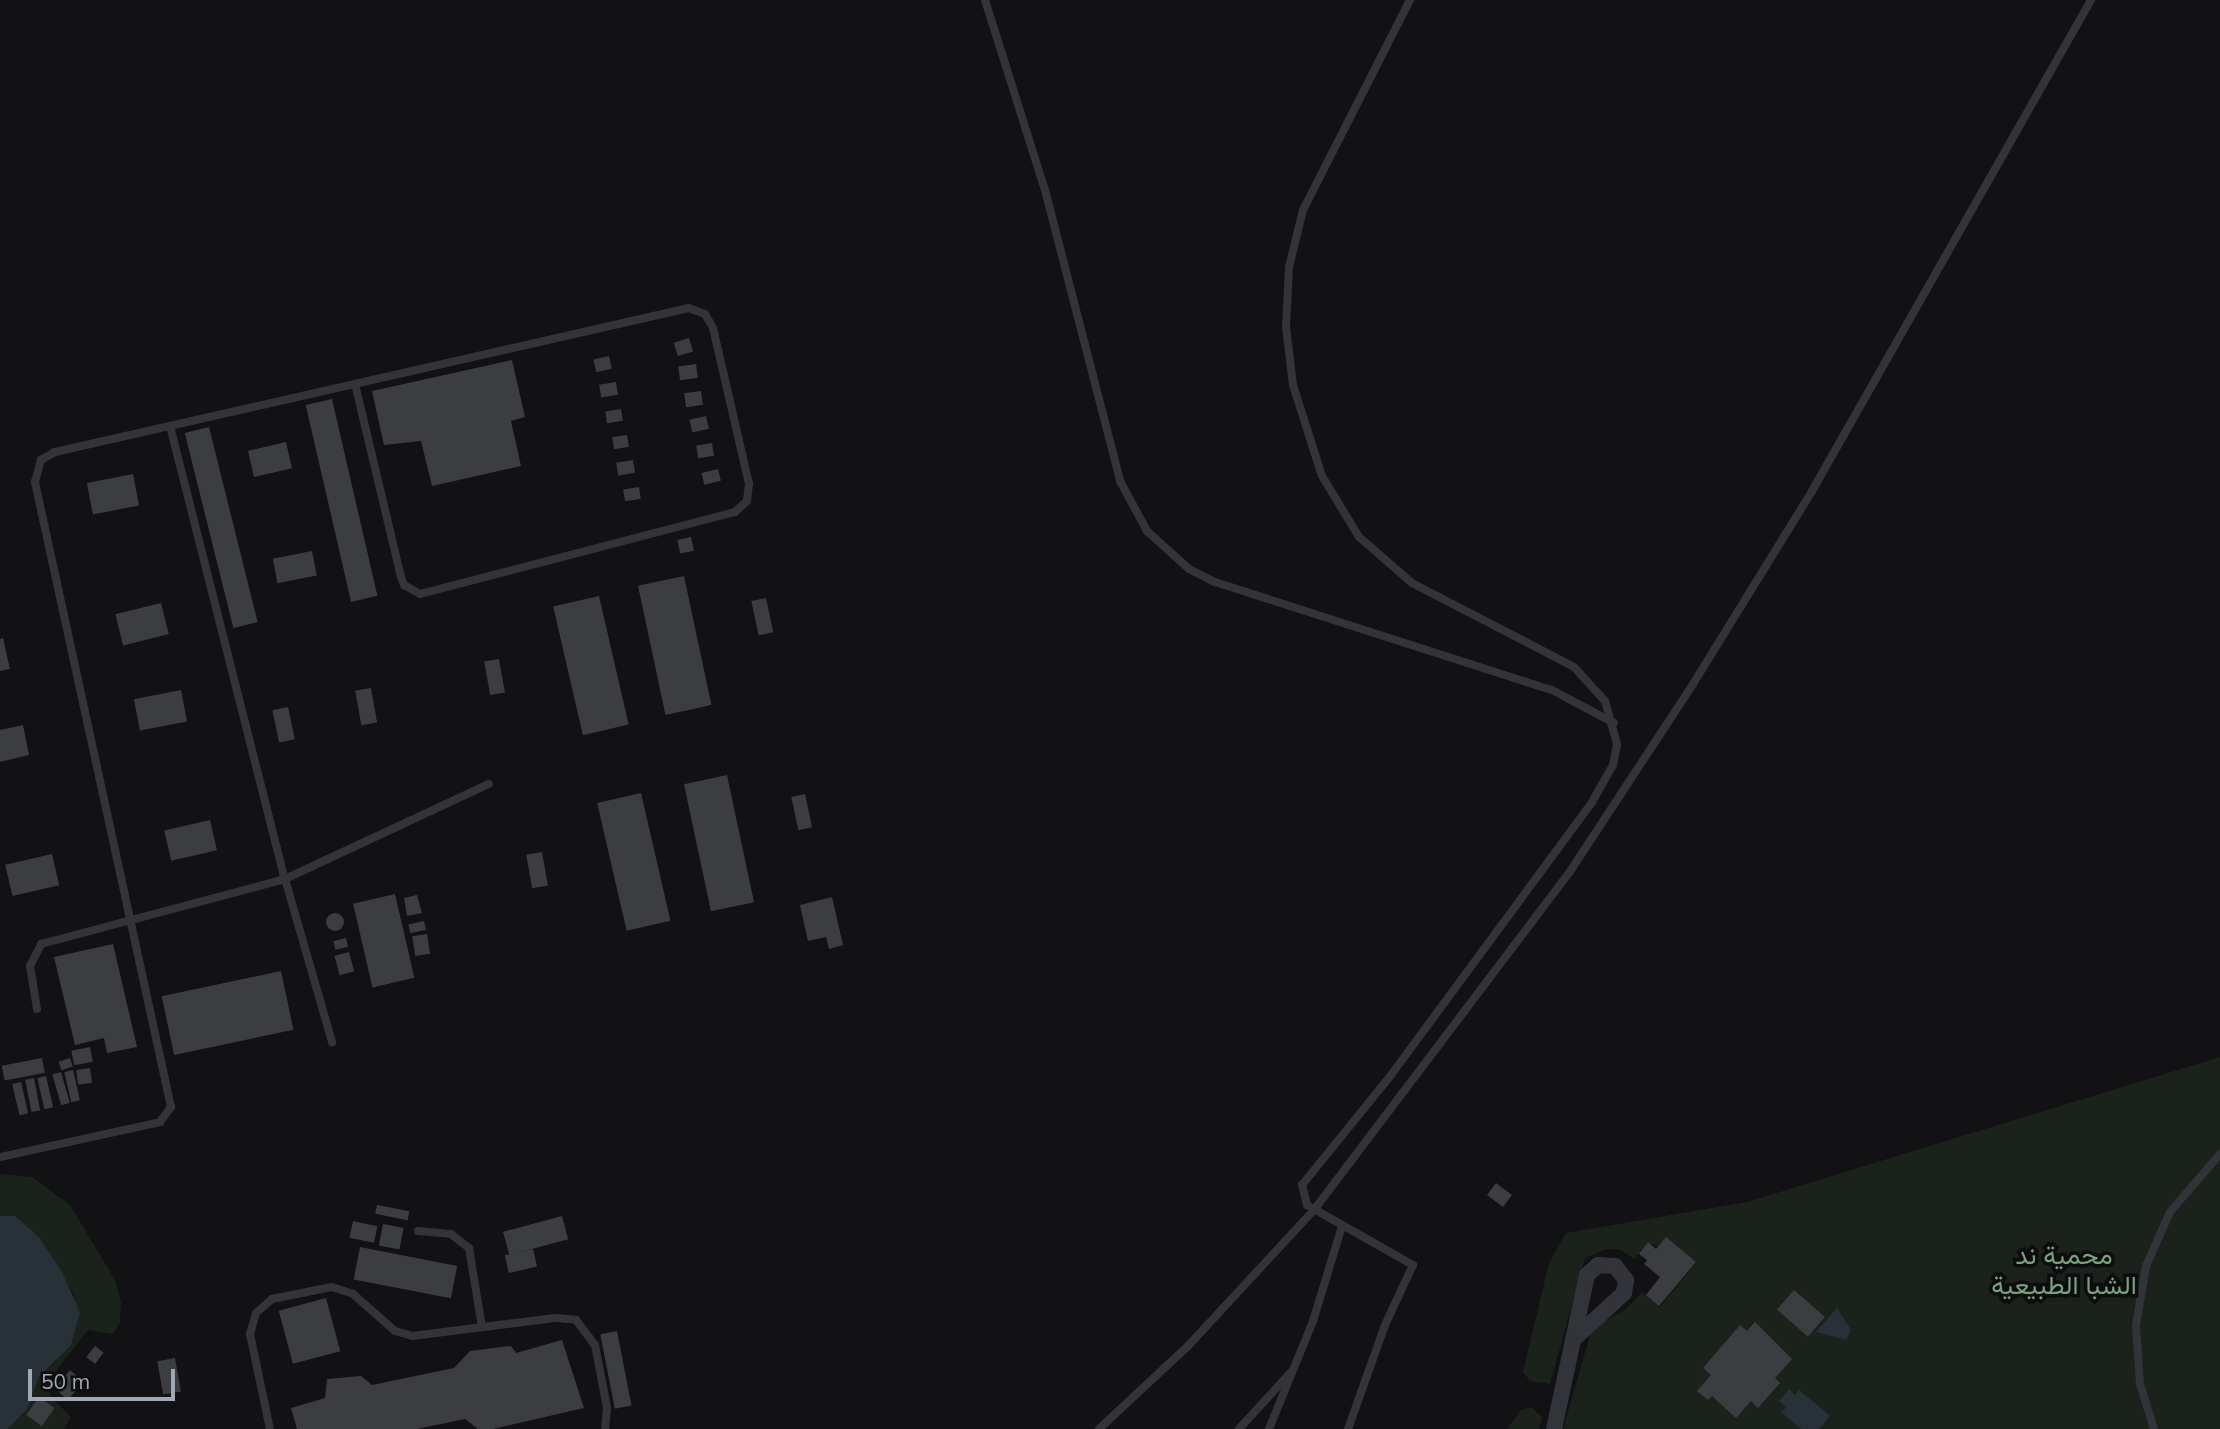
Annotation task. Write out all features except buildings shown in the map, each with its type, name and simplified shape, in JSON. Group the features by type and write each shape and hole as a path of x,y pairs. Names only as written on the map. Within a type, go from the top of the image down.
{"street":[{"path":"1554,1429 1576,1337"}],"lane":[{"path":"985,0 1045,190 1120,481 1147,531 1189,569 1215,582 1560,693 1614,723"},
{"path":"1348,1429 1385,1325 1413,1265 1314,1210 1302,1196 1308,1175 1391,1076 1592,802 1613,765 1614,723 1605,701 1574,667 1412,583 1359,537 1322,476 1293,384 1286,326 1289,267 1303,210 1410,0"},
{"path":"1099,1429 1188,1346 1314,1210 1569,873 1693,684 1812,491 2091,0"},
{"path":"0,1157 154,1124 169,1113 171,1100 35,474 41,460 55,452 681,309 697,310 713,328 749,493 735,512 420,594 411,592 401,577 355,384"},
{"path":"170,426 285,879 332,1042"},
{"path":"37,1009 30,966 34,949 48,940 285,879 489,784"},
{"path":"2154,1429 2140,1384 2136,1325 2146,1266 2170,1212 2220,1154"},
{"path":"1269,1429 1295,1367 1342,1226"},
{"path":"418,1231 451,1234 469,1248 482,1327"},
{"path":"270,1429 250,1334 256,1313 272,1299 332,1287 353,1294 403,1334 566,1317 585,1326 595,1345 606,1397 606,1429"},
{"path":"1238,1429 1295,1367"}],"green space":[{"name":"محمية ند الشبا الطبيعية","path":"2220,1057 2220,1429 1563,1429 1592,1328 1625,1310 1642,1292 1660,1307 1696,1263 1649,1243 1634,1259 1621,1250 1606,1249 1585,1258 1550,1384 1530,1381 1523,1372 1549,1263 1566,1233 1747,1202"},
{"path":"0,1174 32,1177 70,1205 115,1280 121,1302 120,1322 113,1334 88,1330 47,1382 51,1397 71,1417 64,1429 8,1429 27,1409 39,1377 56,1361 74,1295 39,1237 15,1217 0,1216"},
{"path":"1531,1407 1542,1417 1539,1429 1507,1429 1521,1410"}],"shaded area":[{"path":"0,1216 15,1216 39,1237 62,1272 80,1312 71,1345 39,1377 27,1409 8,1429 0,1429"},
{"path":"1837,1308 1851,1330 1846,1340 1816,1332"},
{"path":"1789,1389 1795,1395 1799,1390 1830,1416 1819,1429 1801,1429 1781,1412 1786,1407 1779,1401"}]}
